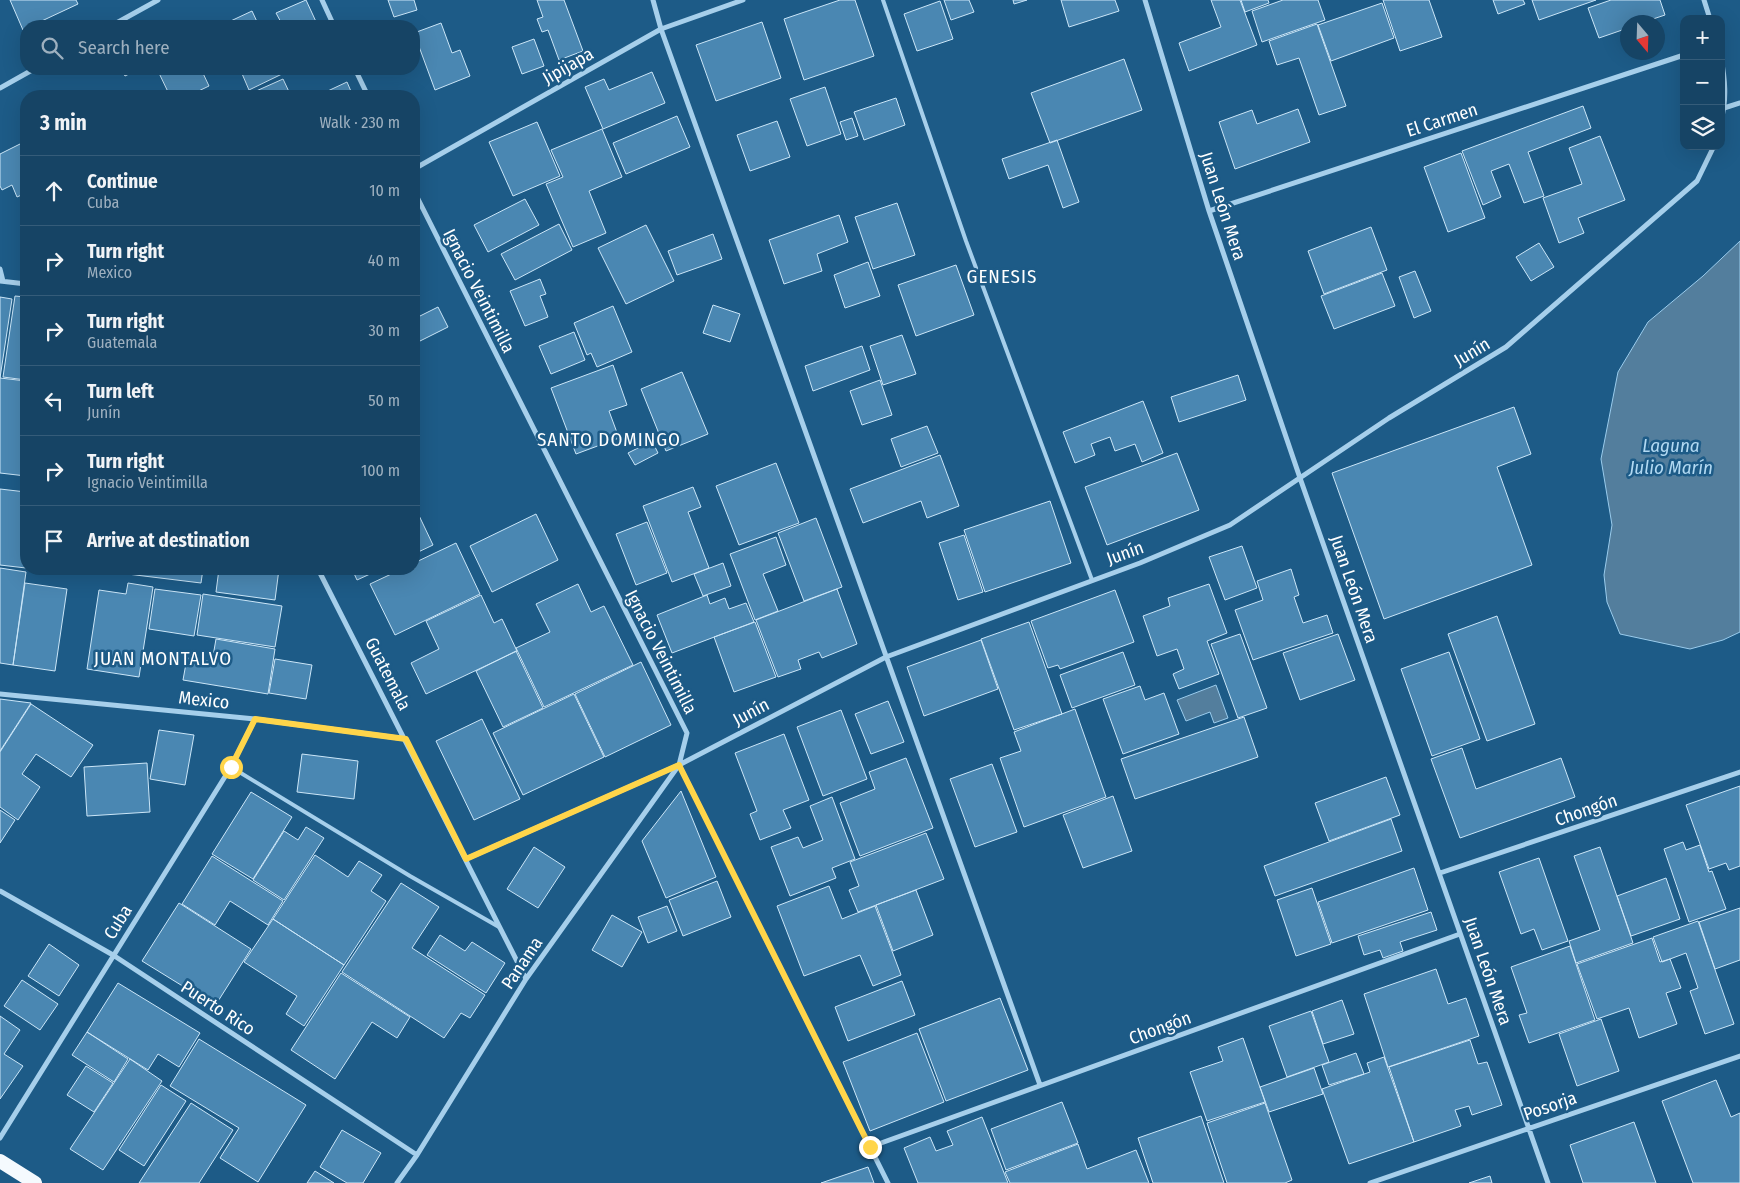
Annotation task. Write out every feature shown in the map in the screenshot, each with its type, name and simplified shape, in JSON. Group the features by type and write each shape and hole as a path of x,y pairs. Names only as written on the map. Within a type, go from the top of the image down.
{"highway":[{"path":"0,1161 35,1183"}],"street":[{"path":"122,20 158,0"},
{"path":"322,0 331,20"},
{"path":"652,0 1040,1086"},
{"name":"Jipijapa","path":"420,166 661,29 743,0"},
{"name":"Juan León Mera","path":"1145,0 1209,212 1300,478 1440,873 1527,1128 1548,1183"},
{"path":"1704,0 1709,15"},
{"name":"El Carmen","path":"1209,212 1680,56"},
{"path":"1721,60 1725,81 1724,105"},
{"path":"0,88 23,75"},
{"path":"358,75 365,90"},
{"path":"1725,108 1740,103"},
{"name":"Junín","path":"466,859 679,765 886,657 1140,563 1230,525 1390,418 1506,347 1696,181 1713,150"},
{"name":"Ignacio Veintimilla","path":"420,203 687,734 679,765"},
{"path":"0,269 1,281 20,283"},
{"name":"Guatemala","path":"321,575 406,739 526,979"},
{"name":"Mexico","path":"0,694 255,719 406,739"},
{"name":"Cuba","path":"0,1138 231,767 255,719"},
{"path":"679,765 888,1183"},
{"name":"Panama","path":"398,1183 526,979 679,765"},
{"name":"Chongón","path":"1440,873 1740,772"},
{"name":"Puerto Rico","path":"0,890 113,955 417,1155"},
{"name":"Chongón","path":"870,1147 1460,934"},
{"name":"Posorja","path":"1370,1183 1740,1056"}],"lane":[{"path":"884,0 966,241 1092,580"},
{"path":"231,767 410,876 499,927"}],"water":[{"name":"Laguna Julio Marín","path":"1740,241 1740,632 1723,640 1690,649 1620,634 1607,602 1604,575 1612,525 1601,459 1618,372 1648,322 1703,276"},
{"path":"1216,685 1228,718 1214,723 1210,712 1186,721 1177,700"}],"building":[{"path":"10,0 76,0 78,4 44,20 20,20 20,23"},
{"path":"306,0 315,20 280,20 276,13"},
{"path":"388,0 414,0 417,10 394,17"},
{"path":"537,0 564,0 583,51 559,60 548,30 542,32 537,19 543,17"},
{"path":"840,0 855,0 874,56 804,80 784,19"},
{"path":"944,0 969,0 974,12 951,20"},
{"path":"1013,0 1027,0 1014,4"},
{"path":"1061,0 1115,0 1119,11 1069,27"},
{"path":"1211,0 1240,0 1257,45 1189,71 1179,43 1221,27"},
{"path":"1241,0 1268,0 1269,3 1245,12"},
{"path":"1283,0 1318,0 1325,20 1262,42 1252,11"},
{"path":"1383,0 1429,0 1442,37 1400,51"},
{"path":"1493,0 1523,0 1525,4 1498,14"},
{"path":"1532,0 1596,0 1539,20"},
{"path":"1611,0 1660,0 1665,15 1620,15 1620,31 1599,38 1588,8"},
{"path":"940,1 953,39 917,51 904,14"},
{"path":"1382,3 1394,38 1331,61 1318,25"},
{"path":"252,11 256,20 233,20"},
{"path":"762,22 781,78 716,101 696,45"},
{"path":"441,23 452,53 460,50 470,76 435,90 420,49 420,31"},
{"path":"1317,24 1346,106 1319,115 1299,58 1277,65 1269,41"},
{"path":"534,39 544,66 522,74 512,47"},
{"path":"1124,59 1142,110 1050,143 1031,93"},
{"path":"652,72 665,103 603,129 585,87 604,79 609,90"},
{"path":"160,75 204,75 209,86 201,90 167,90"},
{"path":"243,75 280,75 249,90"},
{"path":"283,79 288,90 258,90"},
{"path":"347,82 350,90 330,90"},
{"path":"825,87 841,134 807,146 790,99"},
{"path":"896,98 905,125 864,140 854,112"},
{"path":"1583,106 1591,128 1528,152 1544,196 1524,203 1509,164 1491,171 1501,197 1483,205 1462,151"},
{"path":"1298,109 1310,142 1235,169 1219,122 1252,110 1257,124"},
{"path":"677,116 690,147 626,174 613,143"},
{"path":"852,118 858,136 846,140 840,122"},
{"path":"777,121 790,157 750,171 737,135"},
{"path":"537,122 560,176 513,196 489,142"},
{"path":"602,129 622,177 589,191 606,233 573,247 546,184 563,177 551,150"},
{"path":"1600,136 1625,200 1578,218 1584,233 1559,243 1543,198 1582,184 1569,148"},
{"path":"1057,140 1079,202 1063,208 1048,165 1009,179 1002,159"},
{"path":"20,144 20,196 17,197 12,185 2,190 0,186 0,154"},
{"path":"1461,153 1485,218 1448,232 1424,167"},
{"path":"525,199 539,225 488,252 474,225"},
{"path":"897,203 915,255 873,269 855,217"},
{"path":"839,215 848,242 817,254 822,271 784,284 769,240"},
{"path":"559,224 572,250 515,280 501,254"},
{"path":"646,225 674,281 626,304 598,248"},
{"path":"1371,227 1387,270 1324,294 1308,251"},
{"path":"713,234 722,259 677,275 668,251"},
{"path":"1539,243 1554,267 1531,281 1516,257"},
{"path":"868,262 880,296 845,308 834,275"},
{"path":"956,265 974,315 916,336 898,285"},
{"path":"1415,271 1431,311 1414,318 1399,277"},
{"path":"1382,273 1395,306 1334,329 1321,296"},
{"path":"540,279 546,294 540,296 548,317 525,326 510,291"},
{"path":"15,296 20,296 20,379 3,377"},
{"path":"0,297 12,299 0,378"},
{"path":"713,305 740,314 730,342 703,333"},
{"path":"613,306 632,352 597,367 591,353 587,355 574,323"},
{"path":"438,307 448,327 420,341 420,316"},
{"path":"574,332 585,360 551,374 539,346"},
{"path":"902,335 916,374 883,385 870,346"},
{"path":"862,346 870,370 813,391 805,366"},
{"path":"613,365 627,405 609,411 619,438 576,454 551,388"},
{"path":"682,372 708,434 666,451 641,389"},
{"path":"1238,375 1246,400 1179,422 1171,397"},
{"path":"0,378 20,380 20,475 0,473"},
{"path":"880,380 892,415 862,425 850,391"},
{"path":"1143,401 1163,453 1142,462 1135,444 1115,451 1110,437 1091,444 1095,455 1075,463 1063,432"},
{"path":"1514,407 1531,454 1497,467 1532,565 1384,619 1332,473"},
{"path":"927,426 938,453 901,467 891,439"},
{"path":"652,441 658,453 635,465 628,453"},
{"path":"1177,453 1199,510 1107,545 1085,487"},
{"path":"940,455 959,506 927,518 921,501 863,523 850,489"},
{"path":"776,463 799,523 739,545 716,486"},
{"path":"693,487 701,507 688,512 709,568 672,582 643,506"},
{"path":"0,489 20,491 20,567 0,565"},
{"path":"1050,501 1071,563 985,592 964,530"},
{"path":"536,514 558,560 492,592 470,546"},
{"path":"420,518 433,545 420,551"},
{"path":"816,518 842,587 804,601 778,533"},
{"path":"647,522 667,573 636,585 616,534"},
{"path":"964,535 983,592 958,600 939,543"},
{"path":"776,537 786,565 763,574 778,611 755,620 730,554"},
{"path":"456,543 480,594 395,635 370,584 389,575 420,575 420,560"},
{"path":"1242,546 1257,588 1225,600 1209,557"},
{"path":"723,563 731,586 703,596 694,574"},
{"path":"0,568 20,571 20,575 26,575 13,665 0,663"},
{"path":"1291,569 1299,595 1294,597 1303,623 1327,615 1333,633 1253,660 1235,610 1263,600 1257,581"},
{"path":"136,575 202,575 201,583"},
{"path":"218,575 278,575 275,600 216,592"},
{"path":"355,575 368,575 357,580"},
{"path":"25,583 67,589 55,671 13,665"},
{"path":"128,583 153,587 139,677 87,669 99,590 126,594"},
{"path":"578,584 591,612 604,606 633,665 544,707 516,648 550,632 536,604"},
{"path":"1209,584 1227,633 1207,641 1219,674 1179,689 1173,674 1184,669 1177,649 1157,656 1143,616 1170,606 1168,598"},
{"path":"155,589 201,595 194,636 149,629"},
{"path":"837,589 857,644 822,658 819,652 798,660 801,669 778,677 756,620"},
{"path":"1115,590 1134,642 1060,669 1058,665 1048,668 1031,621"},
{"path":"203,594 282,606 275,647 197,635"},
{"path":"481,595 494,623 502,619 517,651 426,694 411,663 439,649 426,621"},
{"path":"707,595 710,604 725,598 729,609 746,603 754,622 672,653 657,615"},
{"path":"1497,616 1535,724 1487,741 1448,634"},
{"path":"755,622 776,677 734,692 714,637"},
{"path":"1029,622 1062,714 1014,730 981,639"},
{"path":"1240,634 1267,708 1238,718 1211,644"},
{"path":"1338,634 1355,680 1300,700 1283,653"},
{"path":"216,639 275,649 268,694 183,680 187,658 212,662"},
{"path":"981,640 998,689 924,716 907,667"},
{"path":"516,651 543,708 503,727 476,671"},
{"path":"1123,652 1135,685 1072,708 1060,675"},
{"path":"1449,652 1480,739 1432,756 1401,669"},
{"path":"275,659 312,665 306,699 269,693"},
{"path":"641,662 671,725 605,757 575,694"},
{"path":"1140,686 1145,700 1164,693 1179,734 1123,754 1103,699"},
{"path":"574,694 604,757 523,795 493,733"},
{"path":"0,699 31,703 0,751"},
{"path":"888,701 904,742 871,754 855,714"},
{"path":"31,704 93,745 71,777 36,754 22,774 40,787 18,820 0,807 0,752"},
{"path":"1075,709 1106,797 1024,827 1000,758 1021,751 1014,732"},
{"path":"841,710 867,779 823,796 797,727"},
{"path":"1244,717 1258,757 1135,799 1121,759"},
{"path":"482,719 520,799 474,820 436,741"},
{"path":"159,730 194,735 185,785 150,779"},
{"path":"784,734 809,800 783,810 791,828 760,840 750,814 757,811 735,753"},
{"path":"1462,748 1476,789 1561,758 1575,797 1460,838 1431,759"},
{"path":"302,754 358,761 354,799 297,792"},
{"path":"906,758 933,828 860,856 840,803 875,789 869,772"},
{"path":"147,763 150,812 87,816 84,767"},
{"path":"992,764 1017,832 975,847 950,779"},
{"path":"1386,777 1400,815 1329,841 1315,803"},
{"path":"1740,786 1740,866 1729,870 1726,863 1709,869 1686,805"},
{"path":"681,791 716,877 666,898 642,841"},
{"path":"251,792 292,817 253,879 212,854"},
{"path":"1113,796 1132,851 1083,868 1063,815"},
{"path":"832,797 855,859 832,868 836,878 790,896 771,847 798,837 803,848 823,840 810,806"},
{"path":"0,810 15,820 0,843"},
{"path":"1391,819 1402,851 1275,896 1264,866"},
{"path":"306,827 324,838 284,900 253,880 284,831 298,840"},
{"path":"926,833 944,879 858,912 849,890 859,886 850,862"},
{"path":"1683,842 1686,850 1700,845 1709,872 1712,871 1726,909 1689,922 1664,849"},
{"path":"534,847 565,867 538,908 507,889"},
{"path":"1600,847 1633,943 1576,963 1569,941 1600,930 1574,856"},
{"path":"315,855 348,877 359,861 382,875 371,891 386,901 344,965 273,919"},
{"path":"212,856 283,901 268,925 230,901 215,925 182,904"},
{"path":"1539,858 1568,941 1542,950 1534,929 1521,934 1499,872"},
{"path":"1414,868 1428,910 1332,943 1318,902"},
{"path":"1666,878 1680,919 1631,936 1617,896"},
{"path":"717,881 731,917 683,936 669,900"},
{"path":"401,883 439,907 412,948 485,995 470,1018 461,1013 444,1038 342,972"},
{"path":"829,886 842,919 875,906 901,975 873,986 860,955 804,976 777,906"},
{"path":"1312,888 1331,944 1296,956 1277,900"},
{"path":"916,890 933,935 893,951 876,905"},
{"path":"179,903 251,949 215,1006 142,961"},
{"path":"667,906 677,931 648,943 638,917"},
{"path":"1740,908 1740,960 1715,969 1699,922"},
{"path":"1431,912 1437,930 1400,942 1403,951 1383,958 1380,950 1364,955 1358,936"},
{"path":"612,915 642,932 622,967 592,950"},
{"path":"273,919 344,965 304,1026 286,1014 297,996 244,962"},
{"path":"1698,921 1734,1024 1705,1034 1690,991 1698,988 1686,953 1662,962 1653,937"},
{"path":"440,935 465,951 472,942 505,963 486,993 427,955"},
{"path":"1652,938 1660,962 1670,959 1681,988 1666,993 1677,1024 1639,1038 1629,1008 1597,1019 1577,964"},
{"path":"49,944 79,965 59,996 28,976"},
{"path":"1570,946 1595,1020 1529,1043 1519,1015 1527,1013 1511,967"},
{"path":"1436,969 1448,1004 1466,998 1479,1036 1388,1067 1364,994"},
{"path":"341,973 410,1017 397,1038 372,1022 335,1079 291,1050"},
{"path":"22,980 58,1004 40,1030 4,1006"},
{"path":"902,981 915,1015 848,1041 835,1007"},
{"path":"118,983 200,1033 179,1067 158,1054 148,1070 87,1032"},
{"path":"1000,998 1028,1070 946,1101 919,1029"},
{"path":"1342,1000 1354,1034 1323,1044 1312,1011"},
{"path":"1311,1011 1329,1062 1287,1077 1269,1026"},
{"path":"0,1016 20,1030 4,1054 23,1066 0,1099"},
{"path":"1601,1019 1619,1071 1577,1086 1559,1034"},
{"path":"87,1032 128,1059 114,1082 72,1055"},
{"path":"917,1033 944,1102 870,1131 843,1062"},
{"path":"1243,1038 1265,1102 1207,1121 1190,1072 1223,1061 1218,1047"},
{"path":"199,1039 306,1105 258,1182 220,1158 239,1128 170,1086"},
{"path":"1470,1040 1478,1064 1487,1062 1502,1105 1472,1115 1469,1106 1455,1110 1461,1126 1414,1142 1389,1067"},
{"path":"1356,1053 1364,1074 1329,1085 1322,1065"},
{"path":"1384,1057 1414,1142 1349,1164 1322,1089 1370,1072 1367,1063"},
{"path":"130,1059 162,1081 103,1170 70,1149"},
{"path":"86,1066 113,1083 94,1112 67,1095"},
{"path":"1314,1068 1323,1094 1269,1112 1260,1087"},
{"path":"1716,1080 1731,1117 1740,1113 1740,1183 1693,1183 1662,1101"},
{"path":"161,1085 186,1101 144,1166 119,1150"},
{"path":"1062,1102 1078,1143 1006,1170 991,1129"},
{"path":"191,1103 233,1130 199,1183 139,1183"},
{"path":"1265,1103 1292,1180 1285,1183 1227,1183 1207,1123"},
{"path":"1201,1116 1224,1183 1153,1183 1138,1138"},
{"path":"982,1117 1008,1183 918,1183 904,1148 930,1137 936,1151 953,1145 947,1131"},
{"path":"1634,1122 1656,1183 1583,1183 1570,1145"},
{"path":"342,1130 381,1153 363,1183 347,1183 320,1167"},
{"path":"1078,1144 1087,1169 1136,1150 1149,1183 1010,1183 1005,1172"},
{"path":"868,1167 874,1183 821,1183"},
{"path":"315,1171 334,1183 307,1183"},
{"path":"1490,1176 1492,1183 1469,1183"}],"district":[{"name":"GENESIS","path":"1002,276"},
{"name":"SANTO DOMINGO","path":"609,439"},
{"name":"JUAN MONTALVO","path":"163,658"}],"route":[{"path":"231,767 255,719 406,739 466,859 679,765 870,1147"}]}
